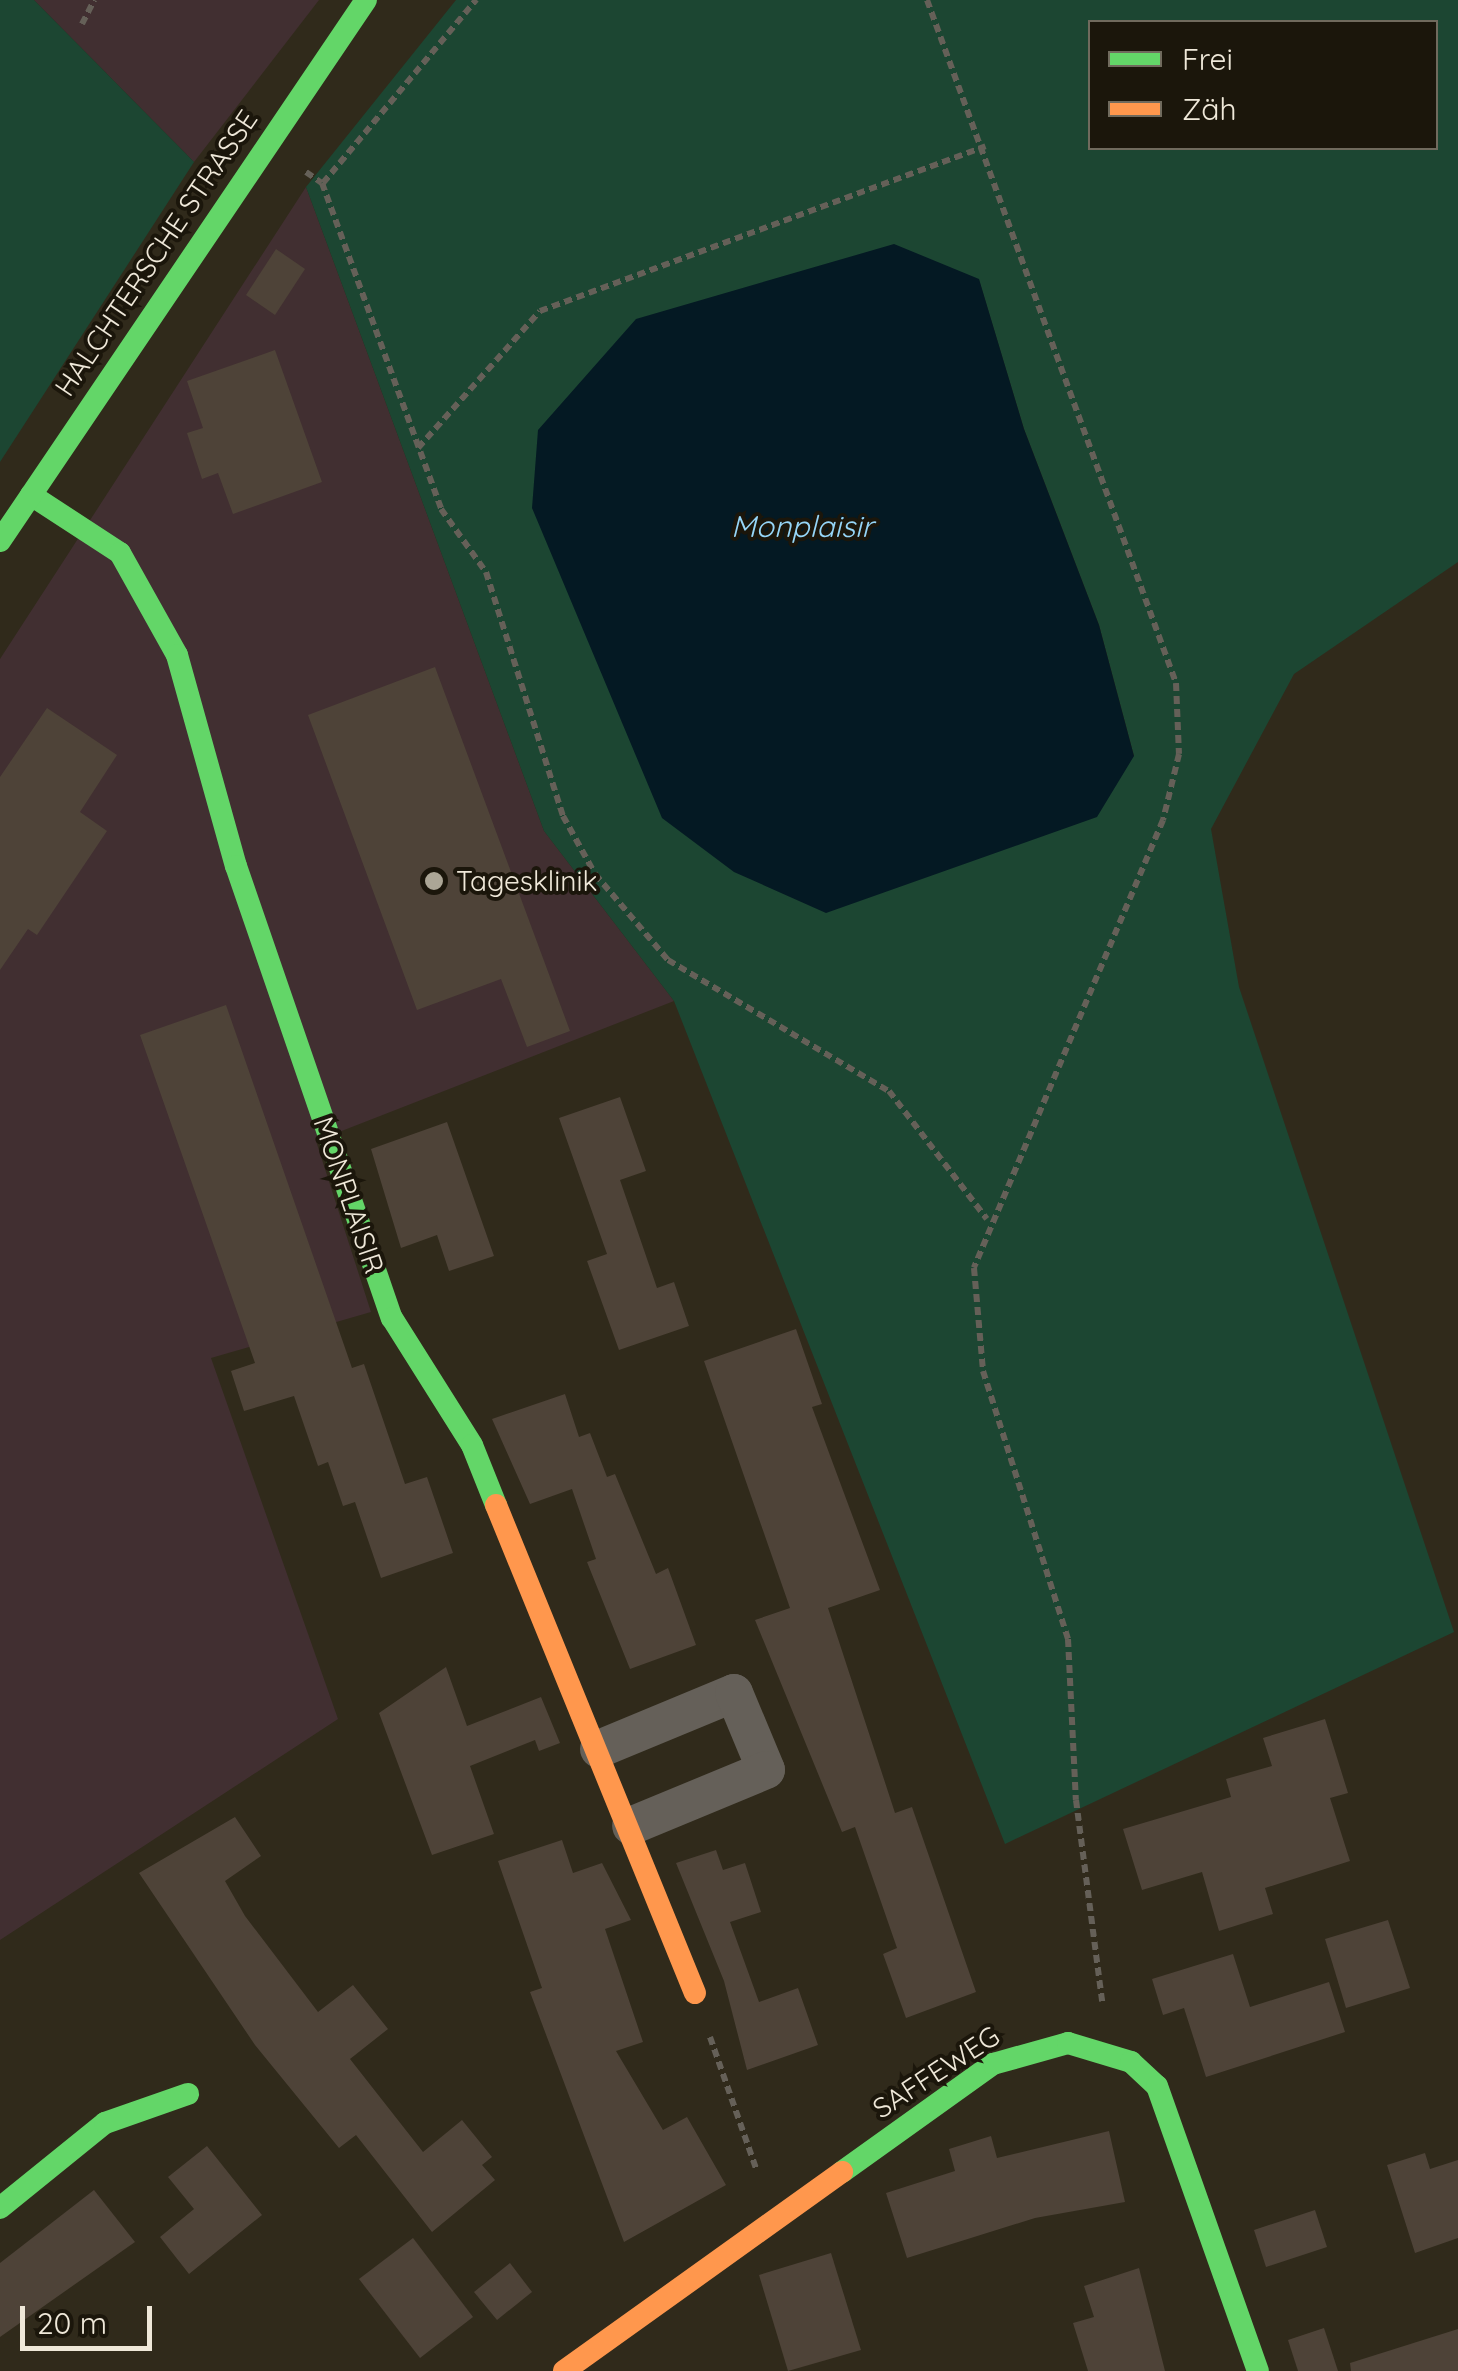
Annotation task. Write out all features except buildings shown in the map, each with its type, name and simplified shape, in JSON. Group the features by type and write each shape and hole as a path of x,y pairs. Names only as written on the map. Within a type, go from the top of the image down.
{"street":[{"name":"HALCHTERSCHE STRASSE","path":"0,540 265,142 366,0"},
{"name":"MONPLAISIR","path":"31,495 120,554 176,655 236,866 392,1318 472,1445 599,1749 695,1993"},
{"path":"599,1749 734,1693 766,1770 630,1826"},
{"name":"SAFFEWEG","path":"564,2371 615,2356 773,2218 993,2064 1032,2047 1101,2047"},
{"path":"1101,2047 1157,2086 1176,2121 1258,2371"},
{"path":"0,2208 106,2123 188,2094"}],"path":[{"path":"82,24 94,0"},
{"path":"322,184 476,0"},
{"path":"927,0 985,146 1155,615 1176,684 1179,754 1162,820 987,1220 974,1318 1068,1639 1076,1800 1102,1970 1101,2047"},
{"path":"265,142 322,184 442,508 486,572 563,816 595,874 668,960 889,1091 987,1220"},
{"path":"418,448 540,310 985,146"},
{"path":"695,1993 773,2218"}],"shaded area":[{"path":"34,0 319,0 194,162"},
{"path":"306,187 544,831 674,1001 316,1141 371,1312 211,1358 338,1719 0,1940 0,659"}],"green space":[{"path":"0,0 34,0 194,162 0,462"},
{"path":"456,0 1458,0 1458,562 1294,674 1211,829 1239,987 1454,1632 1005,1844 674,1001 544,831 306,187","holes":["979,280 1024,429 1099,625 1134,756 662,818"]}],"water":[{"name":"Monplaisir","path":"894,244 979,279 1024,429 1099,625 1134,756 1097,817 826,913 734,872 662,818 532,508 538,430 636,319"}],"traffic: fast":[{"path":"0,541 366,0"},
{"path":"31,495 120,553 177,655 236,866 392,1318 472,1445 496,1505"},
{"path":"842,2172 993,2064 1068,2043 1131,2062 1157,2086 1258,2371"},
{"path":"0,2208 105,2123 188,2094"}],"traffic: slow":[{"path":"496,1505 695,1993"},
{"path":"564,2371 842,2172"}],"place":[{"name":"Tagesklinik","path":"434,881"}]}
